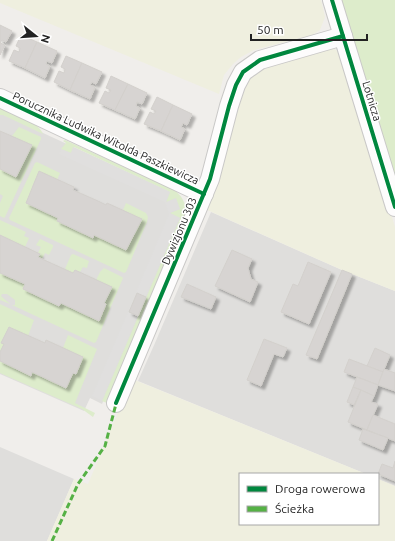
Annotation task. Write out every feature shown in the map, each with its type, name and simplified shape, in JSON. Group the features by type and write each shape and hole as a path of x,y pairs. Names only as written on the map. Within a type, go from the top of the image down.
{"street":[{"name":"Lotnicza","path":"332,0 395,207"},
{"name":"Dywizjonu 303","path":"116,403 204,194 215,165 229,106 236,84 243,72 260,60 343,36"},
{"name":"Porucznika Ludwika Witolda Paszkiewicza","path":"0,98 204,194"}],"shaded area":[{"path":"0,114 175,194 183,213 102,404 90,398 84,411 0,374"},
{"path":"73,147 170,192 166,202 176,198 180,209 169,213 180,218 146,297 136,292 169,214 165,202 59,154 61,149 71,153"},
{"path":"211,212 342,270 395,291 395,486 379,479 379,473 364,473 138,381"},
{"path":"128,312 138,316 102,401 92,396"},
{"path":"0,447 74,479 47,541 0,541"}],"green space":[{"path":"0,0 321,0 325,17 320,30 312,35 254,50 241,57 224,75 219,94 0,3"},
{"path":"338,0 395,0 395,180"},
{"path":"329,47 336,50 341,55 395,227 395,291 342,270 205,209 235,109 246,83 260,71 278,63"},
{"path":"0,107 31,121 43,134 3,115 0,115"},
{"path":"19,127 41,137 41,139 4,218 0,216 0,203 3,196 0,194 0,169 16,176 32,145 12,136"},
{"path":"65,140 173,189 179,194 185,206 186,214 107,403 102,401 180,218 170,213 180,209 166,202 170,192 74,147 71,153 61,149 66,143 63,141"},
{"path":"37,162 60,173 57,180 39,172 26,203 58,218 57,221 93,238 94,235 134,235 142,219 123,210 126,203 146,213 148,217 147,222 126,272 124,273 10,220 9,218 35,163"},
{"path":"0,220 26,232 24,236 29,238 25,247 0,235"},
{"path":"40,239 53,245 49,255 45,253 42,259 38,257 41,247 36,245"},
{"path":"73,254 89,261 87,268 83,267 80,272 75,270 73,273 65,269 71,255"},
{"path":"104,268 123,278 96,342 94,343 12,305 15,305 15,300 7,294 2,294 1,296 10,304 0,300 0,273 25,284 23,289 59,306 61,303 99,321 106,305 104,303 112,287 96,280"},
{"path":"0,304 34,320 28,336 9,327 1,343 4,344 0,352"},
{"path":"68,335 97,349 75,403 95,413 93,417 82,409 0,373 0,361 31,375 32,372 66,388 73,373 76,374 83,357 63,348"},
{"path":"132,379 364,473 239,473 239,525 379,525 379,479 395,486 395,541 47,541 74,479 88,484"}],"building":[{"path":"0,25 12,31 6,42 2,40 0,43"},
{"path":"21,35 37,42 25,68 9,61 14,50 19,52 20,48 16,46"},
{"path":"37,42 57,51 52,63 47,61 46,64 50,66 45,78 25,68"},
{"path":"0,43 5,45 0,55"},
{"path":"66,56 82,63 70,90 54,82 59,71 64,73 65,69 61,67"},
{"path":"82,63 102,72 96,84 92,82 90,85 95,87 90,99 70,90"},
{"path":"111,76 128,84 115,110 99,103 105,91 109,93 111,90 106,88"},
{"path":"128,84 147,93 142,104 137,102 136,106 140,108 135,119 115,110"},
{"path":"157,97 173,105 161,131 144,124 150,112 154,114 156,111 151,109"},
{"path":"173,105 192,114 187,125 183,123 181,127 185,129 180,140 161,131"},
{"path":"0,131 32,145 16,177 0,169"},
{"path":"39,171 74,187 73,190 142,219 126,250 94,235 93,238 57,221 58,218 26,203"},
{"path":"0,235 40,254 38,257 42,259 73,273 75,270 112,287 104,303 106,304 99,321 61,303 59,306 23,289 25,284 0,273"},
{"path":"232,250 252,259 248,268 251,279 258,282 250,302 215,286"},
{"path":"308,262 331,272 309,324 281,312 293,284 298,286"},
{"path":"342,270 352,274 317,359 306,355"},
{"path":"187,284 216,297 211,309 181,297"},
{"path":"137,293 146,297 138,316 129,312"},
{"path":"9,327 45,343 46,340 83,357 76,374 73,373 66,388 32,372 31,376 0,361 0,352 4,344 1,343"},
{"path":"264,339 287,348 283,357 274,354 261,386 247,380"},
{"path":"375,348 390,355 383,372 367,366"},
{"path":"349,359 383,372 378,385 344,372"},
{"path":"384,369 395,373 395,391 378,385"},
{"path":"357,377 378,385 374,396 353,387"},
{"path":"353,387 361,390 354,405 347,402"},
{"path":"361,390 374,396 371,402 378,404 367,430 348,422"},
{"path":"373,415 395,424 395,441 367,430"},
{"path":"363,429 388,438 383,450 359,440"},
{"path":"395,461 395,481 378,473 382,464 393,468"}],"marked path":[{"path":"52,541 78,484 105,446 117,400"}],"cycle path":[{"path":"332,0 395,207"},
{"path":"116,403 210,179 229,106 236,85 243,72 260,60 343,36"},
{"path":"0,98 204,194"}]}
